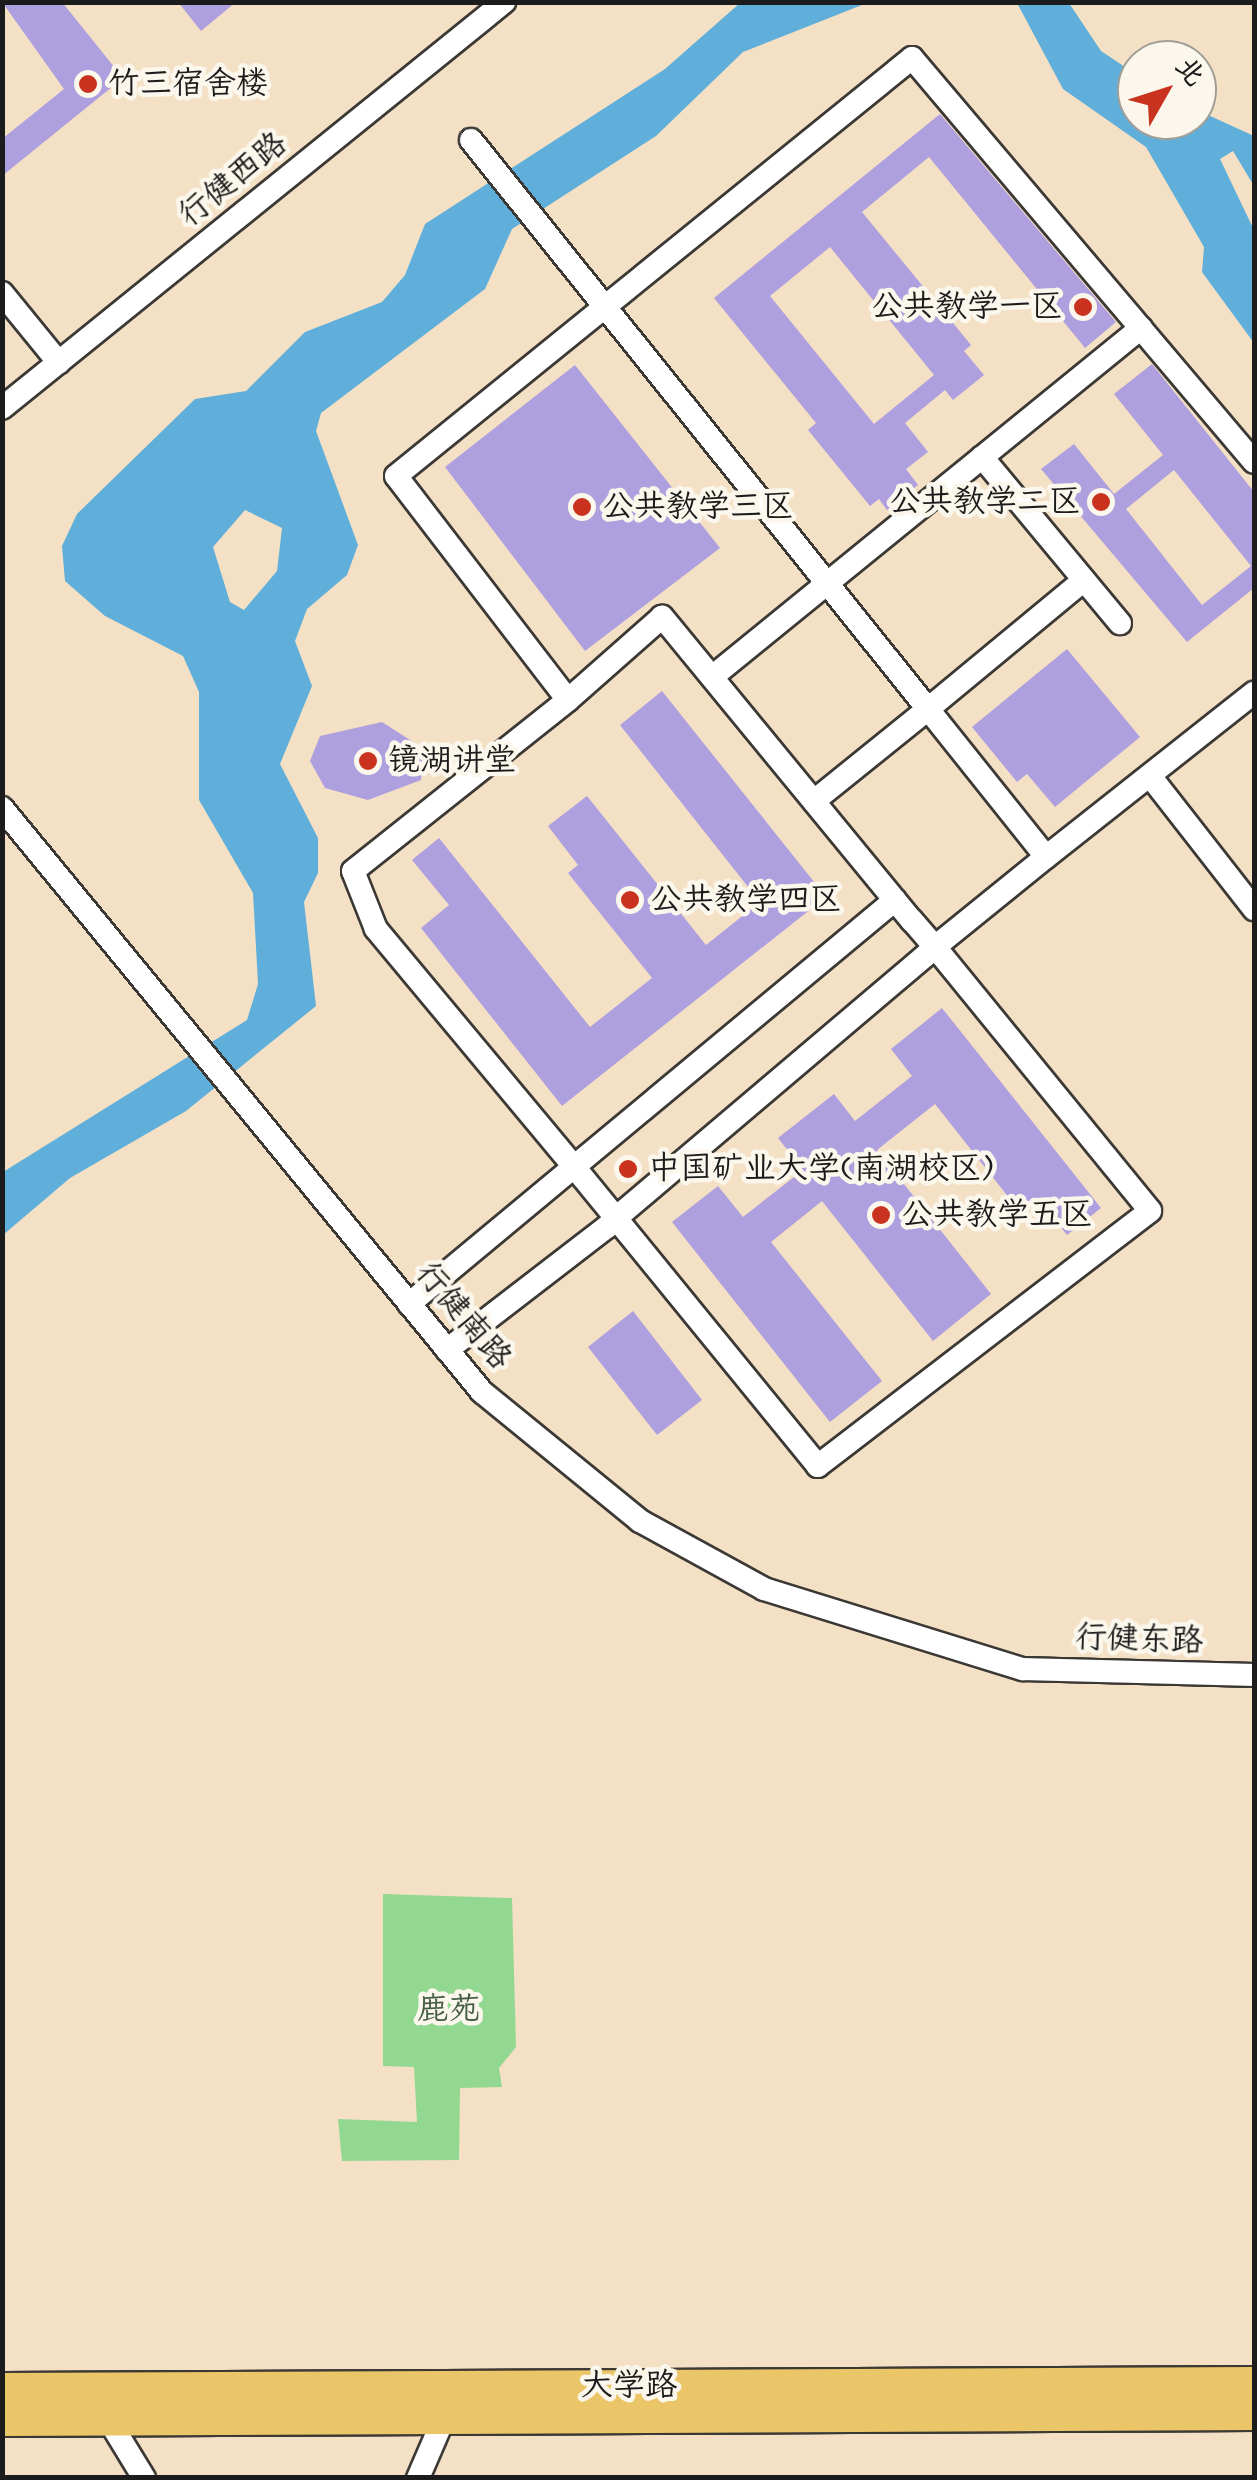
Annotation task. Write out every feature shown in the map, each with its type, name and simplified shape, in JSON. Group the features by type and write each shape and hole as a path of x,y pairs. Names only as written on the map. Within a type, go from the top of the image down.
{"highway":[{"name":"大学路","path":"2,2389 1254,2383"},
{"name":"大学路","path":"2,2420 1254,2414"}],"street":[{"name":"行健西路","path":"2,408 504,2"},
{"path":"568,700 396,476 912,58 1254,462"},
{"path":"471,140 1046,856"},
{"path":"2,293 59,362"},
{"path":"712,677 1141,328"},
{"path":"982,457 1120,624"},
{"path":"814,801 1084,580"},
{"path":"662,617 1150,1212 818,1466 376,930 353,871 568,700 662,617"},
{"path":"448,1350 616,1218 1046,856 1254,692"},
{"path":"1150,776 1254,909"},
{"name":"行健南路","path":"2,808 482,1392 640,1521 764,1588 1022,1669"},
{"path":"409,1304 571,1163 895,900"},
{"name":"行健东路","path":"1022,1669 1254,1675"},
{"path":"418,2478 444,2418"},
{"path":"108,2419 144,2478"}],"green space":[{"name":"鹿苑","path":"383,1894 512,1898 516,2047 499,2068 502,2087 460,2088 459,2160 342,2161 338,2119 417,2122 414,2067 383,2066"}],"water":[{"path":"740,3 867,3 743,52 656,136 512,229 485,289 321,413 316,431 358,545 347,575 307,609 295,641 312,686 280,764 318,838 318,873 304,902 316,1006 186,1111 70,1178 3,1235 3,1172 247,1020 258,984 253,893 199,800 199,692 183,656 105,616 65,581 62,546 77,514 195,399 246,391 305,332 382,302 405,275 425,224 665,69","holes":["245,510 282,528 277,571 244,610 230,602 213,547"]},
{"path":"1017,3 1069,3 1101,51 1117,62 1117,127 1063,89"},
{"path":"1217,119 1254,136 1254,186 1233,151 1220,159 1254,230 1254,343 1202,272 1204,247 1146,147 1136,140 1217,140"}],"building":[{"name":"竹三宿舍楼","path":"2,2 62,2 123,78 2,176 2,139 64,89"},
{"path":"178,2 236,2 201,31"},
{"name":"公共教学一区","path":"940,114 1116,322 1085,348 929,157 862,212 971,345 964,351 984,375 953,400 945,390 905,423 928,452 906,469 918,485 887,510 879,499 870,506 808,430 816,423 714,298","holes":["830,247 934,375 874,424 770,296"]},
{"name":"公共教学二区","path":"1152,364 1254,492 1254,588 1187,642 1041,469 1074,444 1114,494 1163,455 1114,394","holes":["1174,470 1251,566 1202,605 1126,509"]},
{"name":"公共教学三区","path":"575,365 720,548 585,651 445,467"},
{"path":"1067,649 1140,737 1055,807 1027,774 1017,782 972,727"},
{"name":"公共教学四区","path":"662,691 826,897 562,1106 421,928 449,905 412,860 439,838 590,1027 652,978 568,873 578,865 548,826 587,796 706,945 760,902 620,725"},
{"name":"镜湖讲堂","path":"382,722 424,749 421,780 368,800 325,788 310,761 320,736"},
{"name":"公共教学五区","path":"942,1008 1101,1208 1067,1235 1038,1199 1021,1213 935,1104 877,1150 991,1294 933,1341 822,1201 771,1242 882,1381 830,1422 672,1222 718,1186 743,1217 803,1170 778,1138 834,1094 855,1121 912,1076 891,1049"},
{"path":"633,1311 702,1400 657,1435 588,1347"}],"place":[{"name":"竹三宿舍楼","path":"88,84"},
{"name":"公共教学一区","path":"1083,307"},
{"name":"公共教学二区","path":"1101,502"},
{"name":"公共教学三区","path":"582,507"},
{"name":"镜湖讲堂","path":"368,761"},
{"name":"公共教学四区","path":"630,900"},
{"name":"中国矿业大学(南湖校区)","path":"628,1169"},
{"name":"公共教学五区","path":"881,1215"}]}
